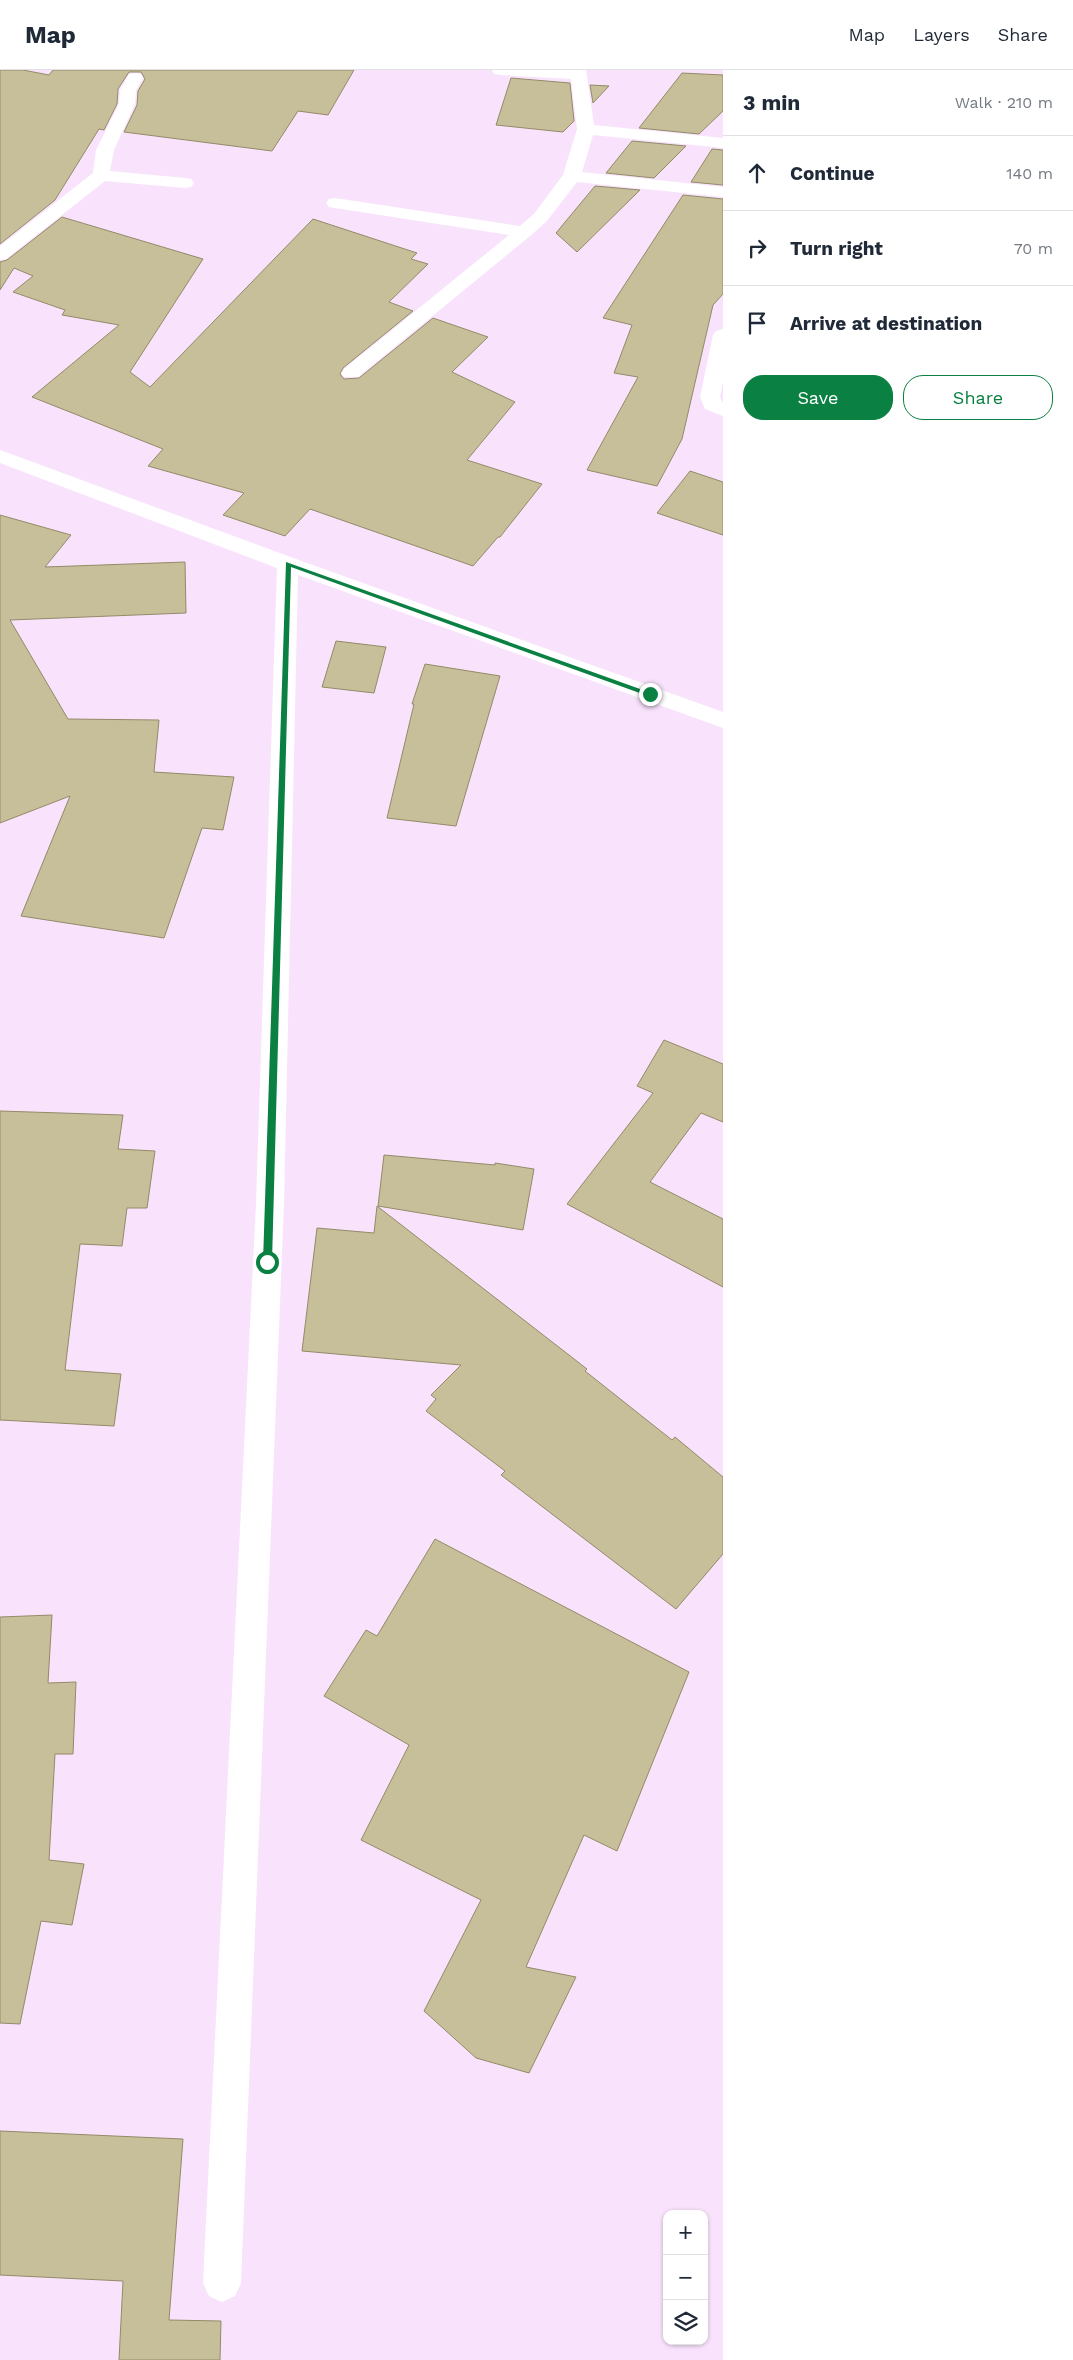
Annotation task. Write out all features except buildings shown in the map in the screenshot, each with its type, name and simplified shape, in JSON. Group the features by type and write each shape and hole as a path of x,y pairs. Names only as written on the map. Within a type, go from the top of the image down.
{"street":[{"path":"351,373 540,218 572,176 586,129 578,73 500,70"},
{"path":"0,255 101,175 105,150 127,104 128,90 135,78"},
{"path":"586,129 723,143"},
{"path":"101,175 186,184"},
{"path":"572,176 723,192"},
{"path":"336,203 524,232"},
{"path":"723,335 710,397 712,405 723,410"},
{"path":"0,456 288,564 723,720"},
{"path":"222,2283 270,1213 288,564"}],"route":[{"path":"267,1262 271,1183 288,564 650,694"}]}
